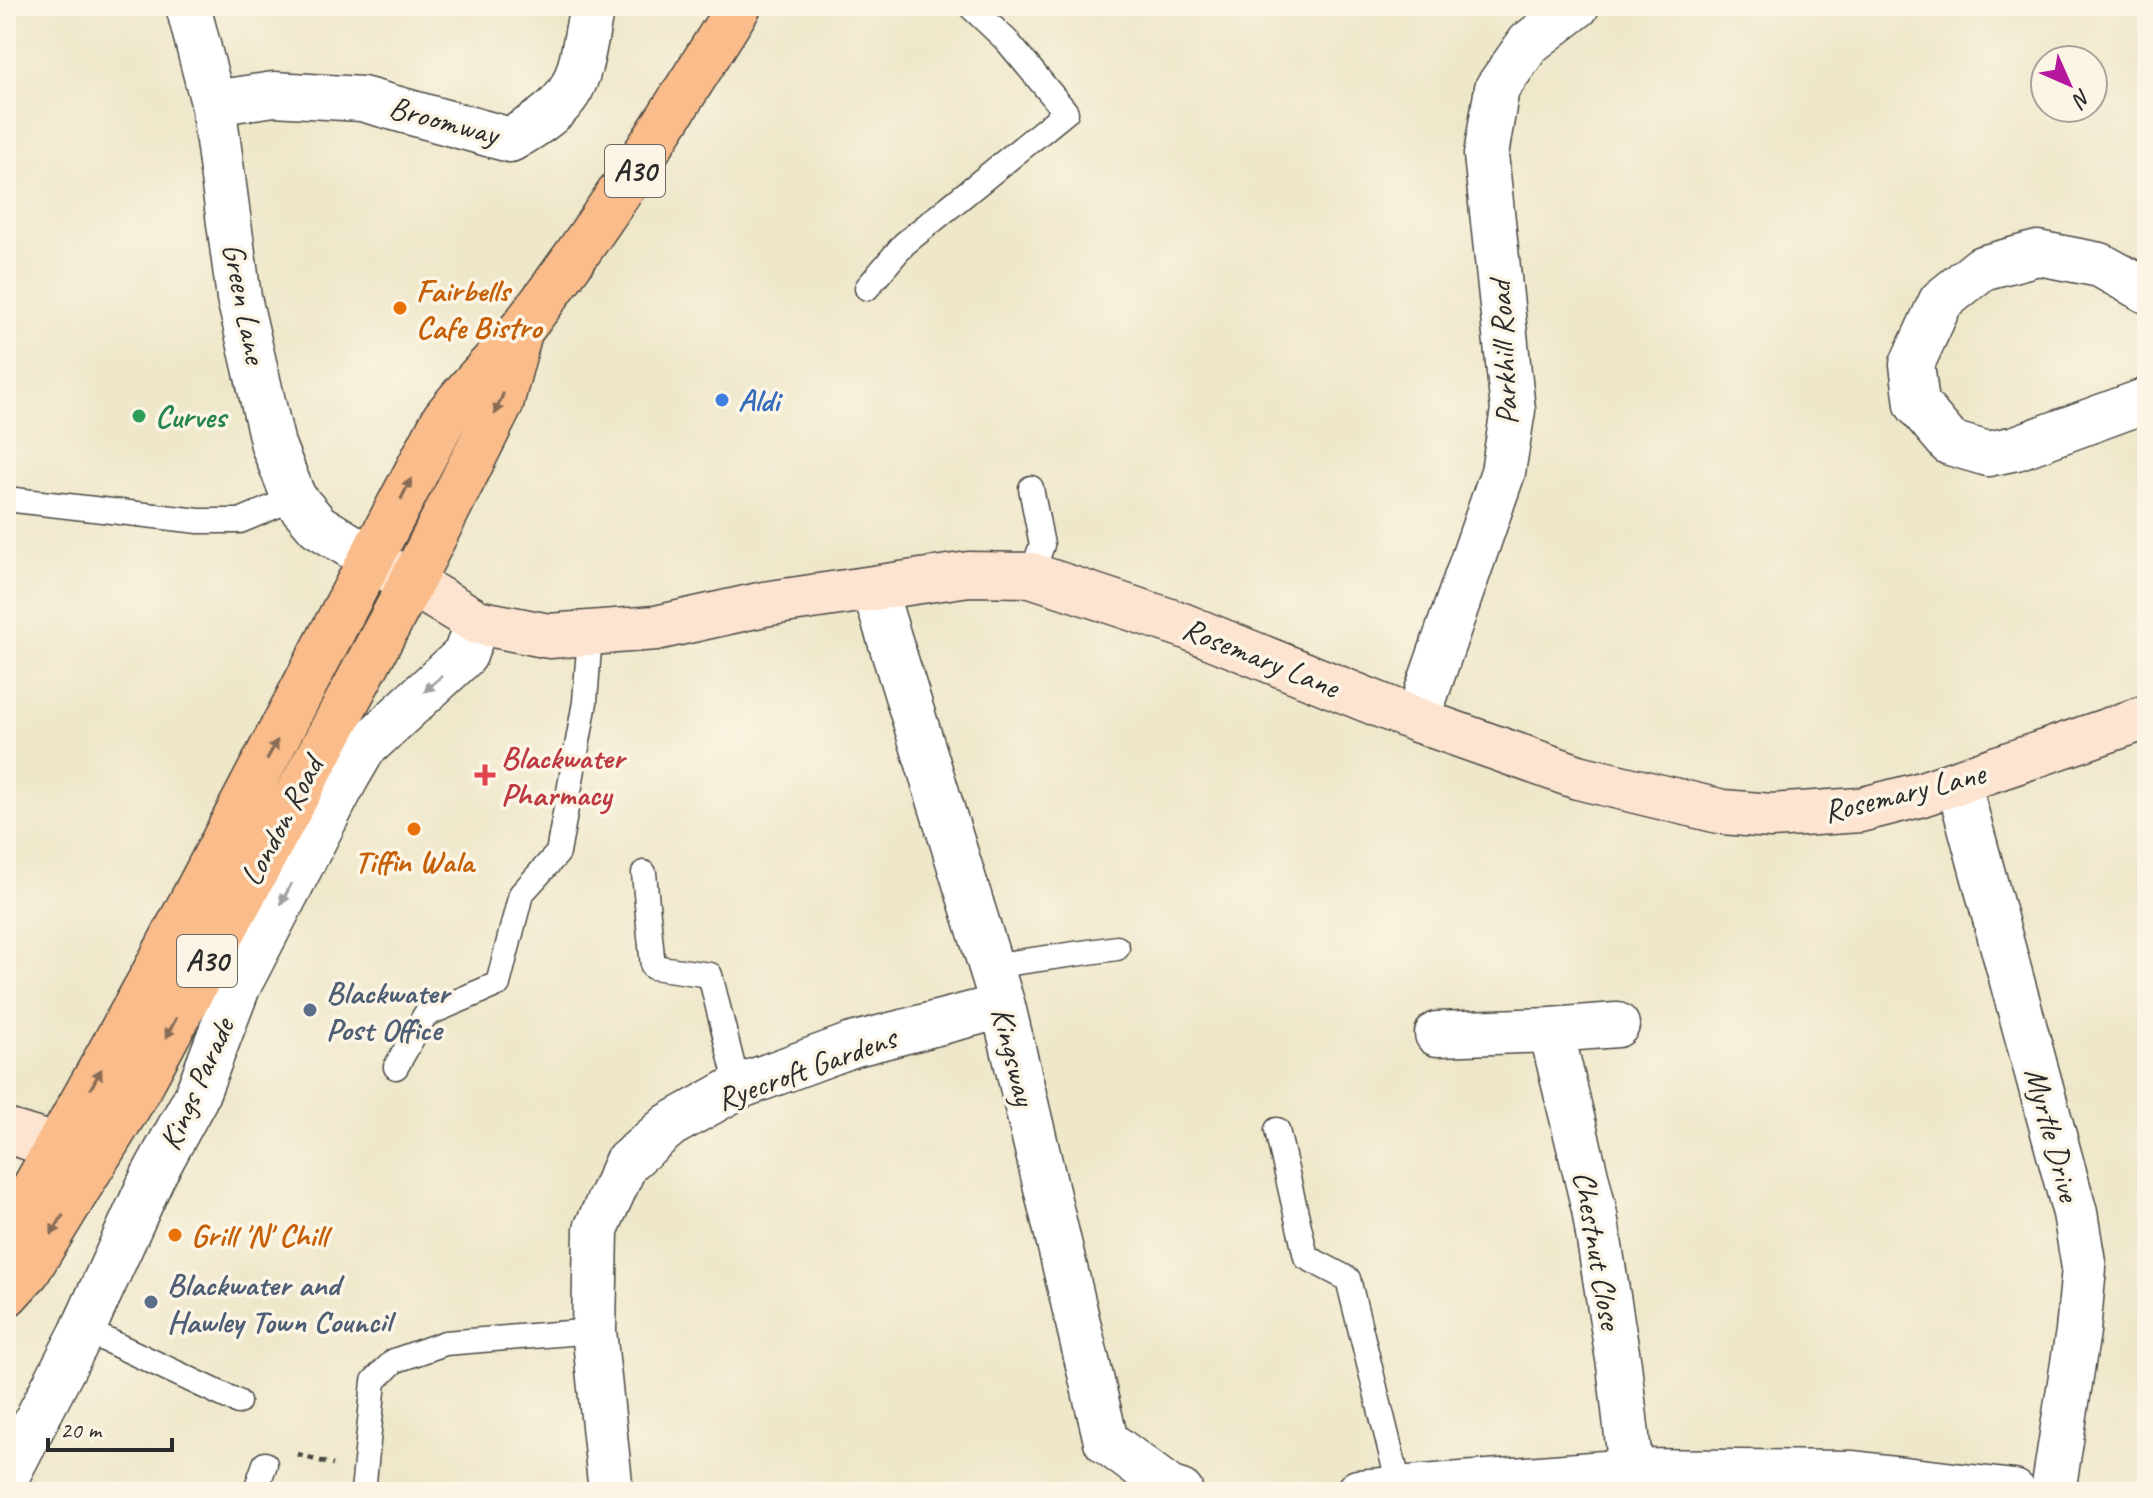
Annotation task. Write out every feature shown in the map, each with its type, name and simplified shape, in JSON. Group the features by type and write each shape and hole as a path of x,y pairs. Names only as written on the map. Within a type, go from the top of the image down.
{"main road":[{"name":"London Road","path":"6,1295 28,1271 78,1153 419,461 444,419 473,381 521,329 618,198 739,6"},
{"name":"London Road","path":"6,1238 78,1153 135,1096 329,770 411,583 501,404 521,329"}],"street":[{"name":"Green Lane","path":"188,6 213,103 239,298 273,445 294,498 318,526 372,559"},
{"name":"Broomway","path":"213,103 274,94 362,99 510,140 549,118 577,84 592,6"},
{"name":"Parkhill Road","path":"1417,720 1503,472 1513,410 1486,155 1497,88 1529,43 1577,6"},
{"path":"2147,291 2100,265 2038,253 1982,268 1941,301 1912,364 1917,404 1950,443 1988,454 2016,448 2147,400"},
{"name":"Rosemary Lane","path":"372,559 477,622 525,634 590,634 656,628 764,604 969,574 1031,575 1182,625 1417,720 1578,777 1723,812 1814,816 1860,810 1958,782 2147,717"},
{"name":"Kingsway","path":"874,589 997,986 1106,1441 1169,1488 1181,1492"},
{"name":"Kings Parade","path":"6,1478 81,1334 153,1176 196,1097 238,987 329,770 364,748 465,655 477,622"},
{"name":"Myrtle Drive","path":"1958,782 2075,1213 2084,1268 2078,1331 2053,1492"},
{"name":"Ryecroft Gardens","path":"611,1492 594,1331 596,1229 626,1163 670,1125 738,1087 997,986"},
{"path":"1437,1034 1617,1025"},
{"name":"Chestnut Close","path":"1551,1030 1594,1209 1619,1365 1631,1471"},
{"path":"6,1131 153,1176"},
{"path":"1379,1490 1457,1488 1631,1471 1853,1473 2014,1492"}],"lane":[{"path":"867,288 904,244 1066,112 1007,41 970,6"},
{"path":"1031,488 1042,545 1031,575"},
{"path":"6,499 199,521 240,521 294,498"},
{"path":"396,1067 425,1015 498,984 521,894 558,853 585,702 590,634"},
{"path":"644,873 653,967 710,975 738,1087"},
{"path":"997,986 1117,948"},
{"path":"1277,1130 1306,1257 1348,1279 1379,1490"},
{"path":"363,1492 374,1381 394,1361 445,1343 594,1331"},
{"path":"81,1334 102,1338 238,1402"},
{"path":"255,1492 265,1464"}],"place":[{"name":"Fairbells Cafe Bistro","path":"400,308"},
{"name":"Aldi","path":"722,400"},
{"name":"Curves","path":"139,416"},
{"name":"Blackwater Pharmacy","path":"485,775"},
{"name":"Tiffin Wala","path":"414,829"},
{"name":"Blackwater Post Office","path":"310,1010"},
{"name":"Grill 'N' Chill","path":"175,1235"},
{"name":"Blackwater and Hawley Town Council","path":"151,1302"}]}
